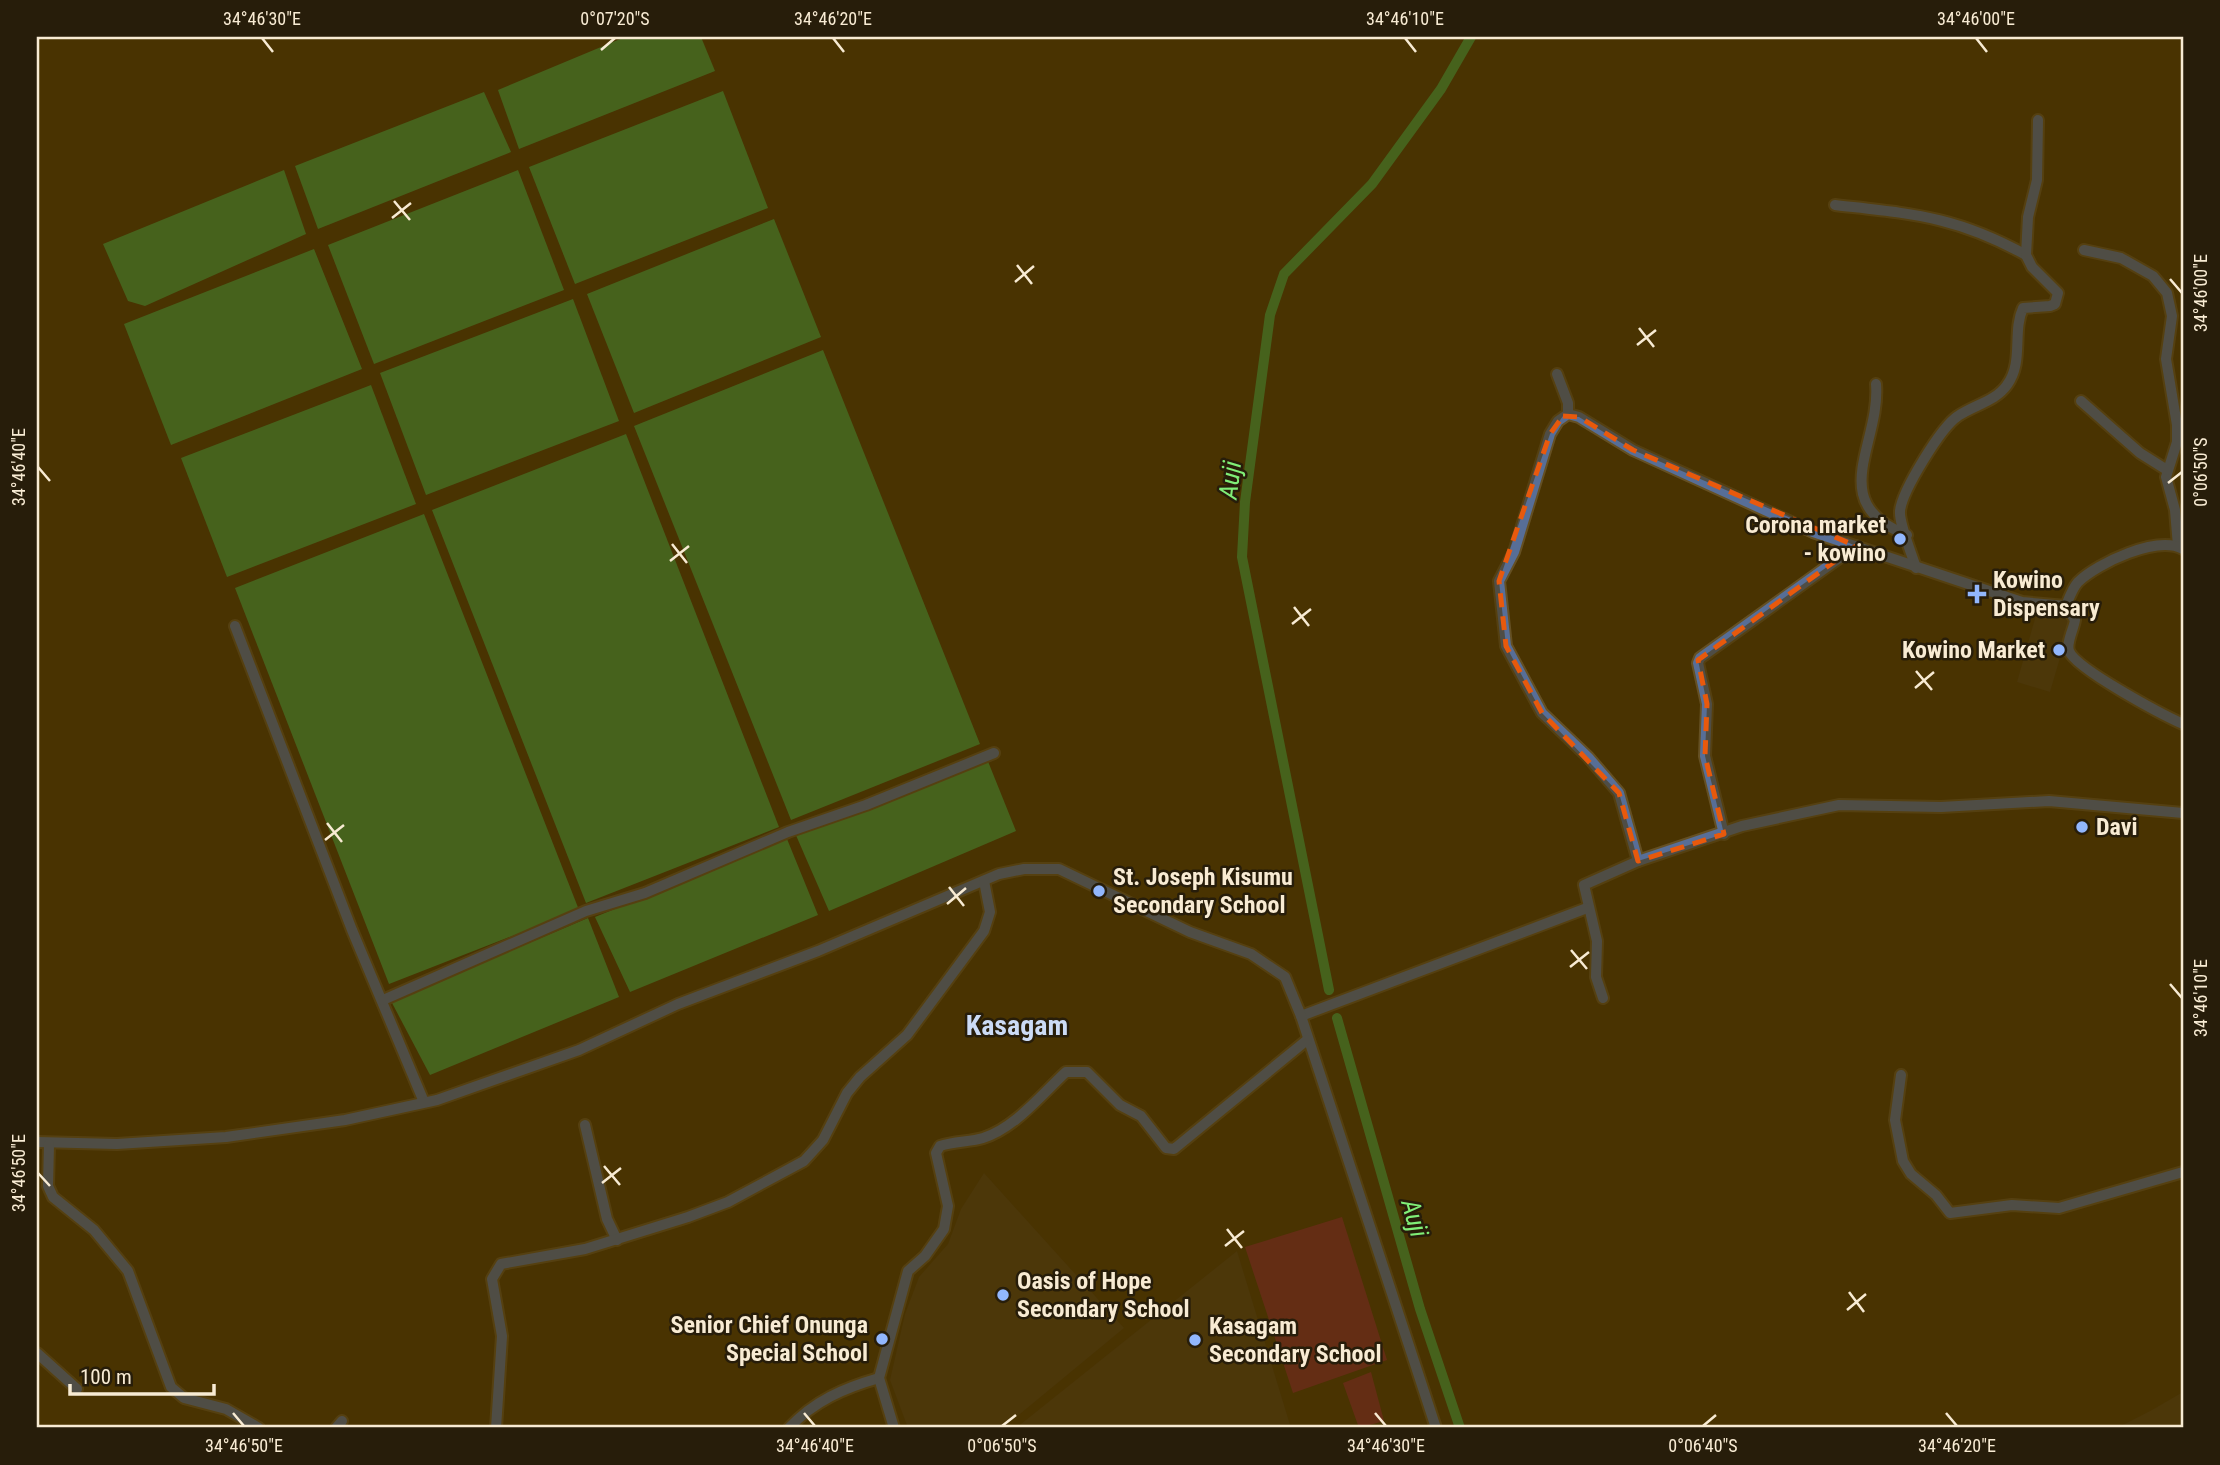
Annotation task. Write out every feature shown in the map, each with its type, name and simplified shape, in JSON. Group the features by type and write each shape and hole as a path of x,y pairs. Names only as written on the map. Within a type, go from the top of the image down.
{"street":[{"path":"1916,568 1900,509 1928,451 1954,418 1999,395 2015,374 2023,308 2050,306 2057,300 2058,293 2032,267 2026,255 2028,217 2037,180 2038,120"},
{"path":"1835,205 1906,211 1941,219 1983,232 2026,255"},
{"path":"2066,606 2077,583 2107,564 2148,547 2181,547 2167,470 2177,442 2178,425 2166,359 2172,316 2167,293 2153,276 2121,258 2084,250"},
{"path":"1557,374 1568,403 1568,414"},
{"path":"1876,384 1877,403 1865,452 1861,490 1879,521 1907,535"},
{"path":"2081,401 2140,453 2167,470"},
{"path":"1568,414 1578,417 1633,450 1745,498 1784,519 1916,568 2022,602 2066,606 2076,620 2069,645 2074,656 2110,684 2183,724"},
{"path":"1568,414 1558,421 1550,435 1514,552 1499,581 1506,646 1542,713 1588,757 1619,793 1638,862"},
{"path":"1724,834 1704,756 1706,704 1699,672 1700,658 1856,546"},
{"path":"235,626 352,930 424,1102"},
{"path":"383,1000 586,911 645,893 788,832 866,805 994,753"},
{"path":"1603,998 1596,977 1597,941 1587,908 1584,885 1638,862 1759,821 1839,805 1941,807 2049,801 2183,813"},
{"path":"37,1142 117,1144 226,1137 345,1120 473,1089 579,1050 678,1004 818,951 984,881 1024,869 1059,869 1190,932 1251,954 1285,977 1436,1428"},
{"path":"496,1428 503,1347 493,1294 495,1271 509,1261 575,1251 617,1240 728,1202 804,1161 822,1140 847,1093 860,1077 907,1035 984,931 990,912 984,881"},
{"path":"1300,1016 1587,908"},
{"path":"894,1428 878,1378 908,1271 925,1256 943,1228 948,1206 936,1153 940,1146 962,1139 982,1139 1006,1125 1066,1072 1087,1072 1120,1105 1141,1116 1166,1148 1174,1149 1181,1146 1307,1040"},
{"path":"1901,1075 1895,1095 1895,1120 1903,1161 1911,1174 1936,1195 1950,1213 2004,1206 2059,1208 2183,1172"},
{"path":"585,1125 607,1219 617,1240"},
{"path":"49,1143 48,1186 53,1197 94,1230 128,1271 171,1387 184,1398 226,1409 259,1428"},
{"path":"37,1353 77,1389"},
{"path":"789,1428 800,1416 841,1389 878,1378"}],"highlighted area":[{"path":"1563,416 1579,417 1633,450 1856,546 1698,660 1707,704 1705,756 1724,834 1638,861 1619,793 1542,713 1506,646 1499,581 1550,434"}],"shaded area":[{"path":"625,37 701,37 715,71 519,149 498,90"},
{"path":"723,91 768,208 575,284 529,167"},
{"path":"484,92 511,152 318,229 295,166"},
{"path":"284,170 306,234 145,306 128,301 103,244"},
{"path":"518,170 564,290 374,364 328,245"},
{"path":"774,219 821,337 634,413 587,294"},
{"path":"314,249 362,369 171,445 124,324"},
{"path":"573,299 619,421 426,495 380,373"},
{"path":"823,350 980,744 791,820 634,426"},
{"path":"371,385 416,504 227,577 181,458"},
{"path":"626,434 779,827 586,903 432,510"},
{"path":"424,514 579,910 389,984 235,588"},
{"path":"2038,608 2072,617 2050,692 2017,682"},
{"path":"987,759 1016,831 829,911 795,833"},
{"path":"787,839 818,915 630,992 595,917"},
{"path":"588,918 619,997 430,1075 391,1001"},
{"name":"Oasis of Hope Secondary School","path":"984,1173 1124,1328 1003,1428 908,1428 890,1380 905,1314 919,1277 948,1244 961,1209"},
{"path":"1342,1217 1387,1360 1293,1393 1245,1247"},
{"name":"Kasagam Secondary School","path":"1237,1251 1291,1428 1016,1428"},
{"path":"1371,1372 1384,1421 1359,1428 1343,1383"},
{"path":"2183,1392 2183,1428 2117,1428 2152,1410"}],"waterway":[{"name":"Auji","path":"1329,990 1242,557 1245,502 1270,315 1284,274 1372,184 1441,89 1471,37"},
{"name":"Auji","path":"1337,1018 1420,1309 1460,1428"}],"place":[{"name":"Corona market - kowino","path":"1900,539"},
{"name":"Kowino Dispensary","path":"1977,594"},
{"name":"Kowino Market","path":"2059,650"},
{"name":"Davi","path":"2082,827"},
{"name":"St. Joseph Kisumu Secondary School","path":"1099,891"},
{"name":"Oasis of Hope Secondary School","path":"1003,1295"},
{"name":"Senior Chief Onunga Special School","path":"882,1339"},
{"name":"Kasagam Secondary School","path":"1195,1340"}],"district":[{"name":"Kasagam","path":"1017,1025"}]}
